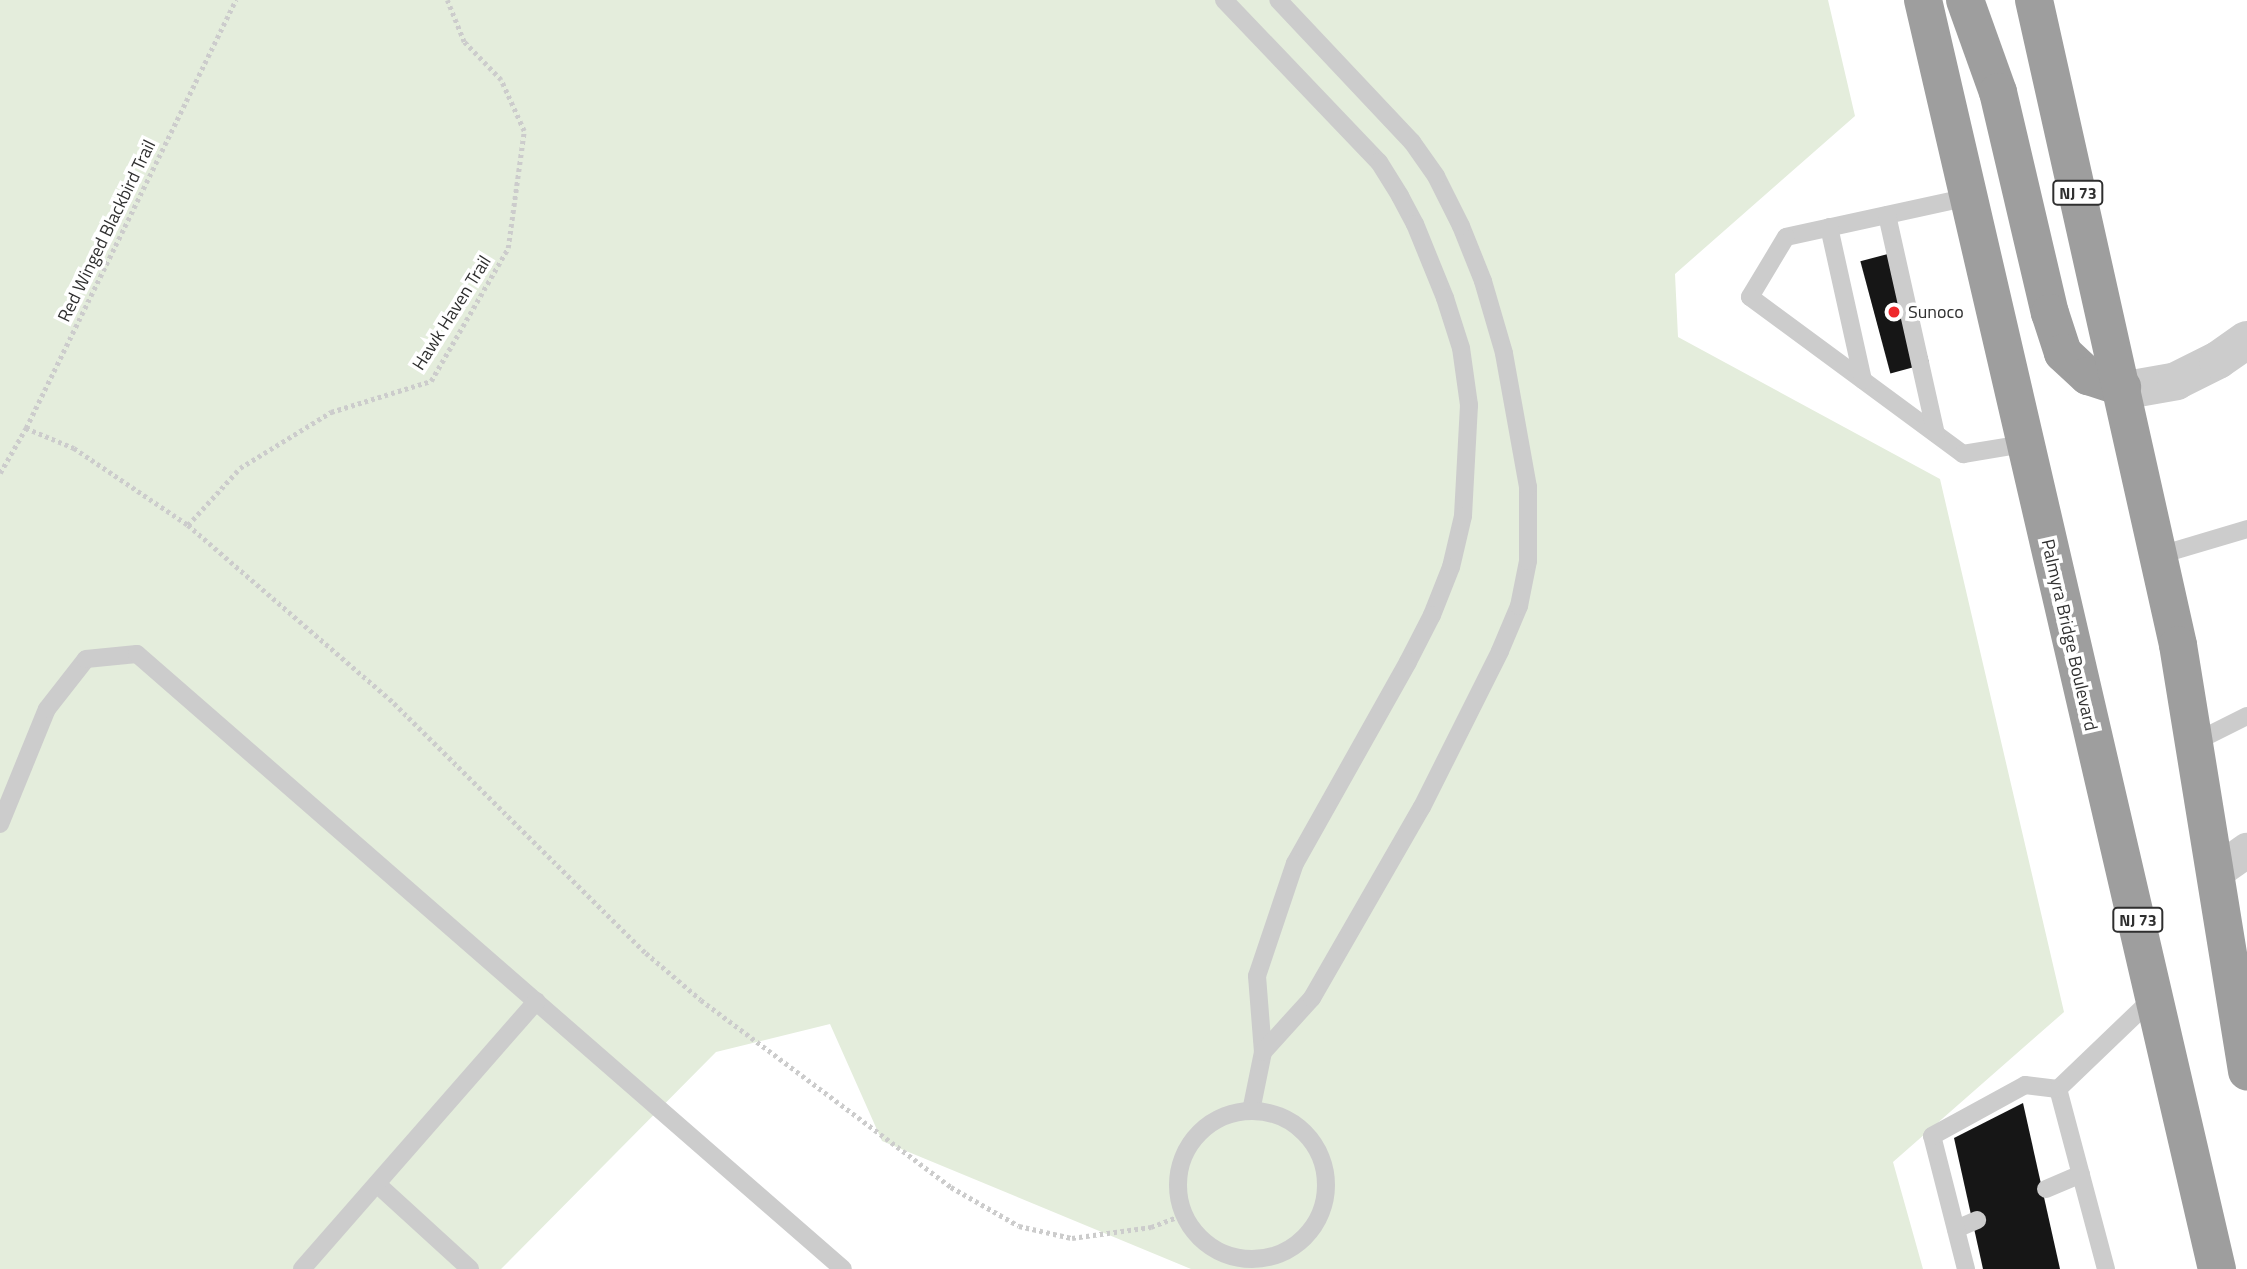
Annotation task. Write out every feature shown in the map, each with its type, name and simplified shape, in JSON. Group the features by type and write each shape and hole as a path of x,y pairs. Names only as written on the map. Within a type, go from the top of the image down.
{"highway":[{"name":"Palmyra Bridge Boulevard","path":"1923,0 2024,444 2155,996 2215,1269"},
{"path":"1965,0 1998,92 2050,313 2063,353 2088,376 2122,387"},
{"name":"NJ 73","path":"2034,0 2160,555 2195,742 2247,1071"}],"street":[{"path":"2122,387 2138,388 2176,381 2207,367 2246,344"},
{"path":"2215,872 2247,850"}],"lane":[{"path":"1224,0 1379,162 1393,185 1415,224 1446,298 1461,348 1469,405 1463,516 1451,567 1432,615 1408,662 1295,863 1257,976 1263,1052 1251,1111"},
{"path":"1263,1052 1312,998 1422,807 1500,651 1519,606 1528,561 1528,487 1504,353 1483,281 1461,226 1436,176 1412,142 1278,0"},
{"path":"1969,197 1786,237 1750,297 1963,454 2024,444"},
{"path":"1887,215 1936,434"},
{"path":"1829,227 1863,380"},
{"path":"2160,555 2247,530"},
{"path":"0,824 47,709 86,659 137,653 843,1269"},
{"path":"2195,742 2247,716"},
{"path":"2058,1089 2155,996"},
{"path":"302,1269 537,1001"},
{"path":"1966,1269 1932,1136 2025,1085 2058,1089"},
{"path":"2058,1089 2106,1269"},
{"path":"1251,1111 1276,1115 1294,1123 1307,1136 1321,1157 1326,1194 1318,1219 1309,1232 1289,1248 1252,1264 1226,1254 1204,1241 1187,1222 1177,1187 1180,1164 1192,1141 1211,1123 1225,1116 1251,1111"},
{"path":"2046,1189 2081,1174"},
{"path":"377,1184 470,1269"},
{"path":"1956,1229 1977,1220"}],"path":[{"name":"Red Winged Blackbird Trail","path":"0,473 26,428 236,0"},
{"name":"Hawk Haven Trail","path":"188,525 240,468 331,412 431,381 508,248 524,131 501,80 464,42 447,0"},
{"path":"26,428 74,448 188,525 394,704 646,953 701,1000 951,1187 1019,1226 1072,1238 1151,1227 1185,1214"}],"green space":[{"path":"0,0 1828,0 1855,116 1675,274 1678,337 1940,479 2064,1012 1893,1162 1923,1269 1191,1269 882,1141 830,1024 716,1052 501,1269 0,1269"}],"building":[{"name":"Sunoco","path":"1899,251 1929,363 1890,373 1860,261"},
{"path":"2023,1103 2060,1269 1983,1269 1954,1138"}],"place":[{"name":"Sunoco","path":"1894,312"}]}
